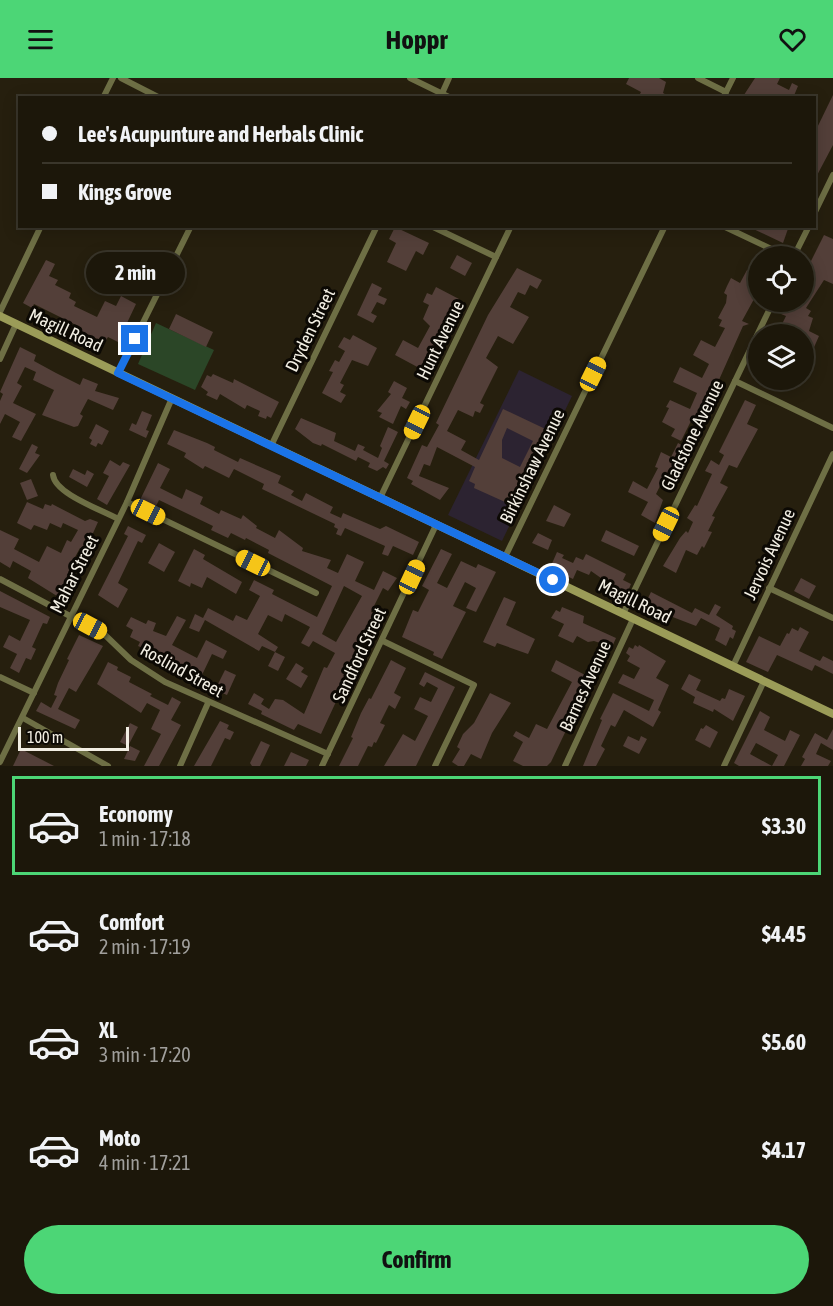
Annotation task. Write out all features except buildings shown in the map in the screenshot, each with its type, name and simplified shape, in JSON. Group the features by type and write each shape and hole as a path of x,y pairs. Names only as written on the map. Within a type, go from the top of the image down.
{"main road":[{"name":"Magill Road","path":"0,316 833,714"}],"street":[{"path":"104,96 113,78"},
{"path":"121,78 156,96"},
{"path":"410,78 441,95 449,78"},
{"path":"698,78 725,95 733,78"},
{"path":"816,210 832,179"},
{"path":"0,312 40,228"},
{"path":"118,373 190,228"},
{"name":"Dryden Street","path":"271,446 376,228"},
{"path":"435,228 496,257"},
{"name":"Hunt Avenue","path":"380,498 510,228"},
{"name":"Birkinshaw Avenue","path":"505,557 664,228"},
{"path":"727,228 765,246"},
{"path":"799,246 807,228"},
{"name":"Gladstone Avenue","path":"623,614 768,312"},
{"path":"0,358 16,324"},
{"path":"735,381 833,428"},
{"name":"Mahar Street","path":"0,762 23,718 70,614 127,502 172,399"},
{"name":"Jervois Avenue","path":"733,666 833,454"},
{"path":"53,475 55,483 64,491 118,519"},
{"path":"127,502 316,593"},
{"name":"Sandford Street","path":"322,766 436,525"},
{"name":"Roslind Street","path":"0,579 104,634 131,660 165,682 208,703 328,754"},
{"path":"769,588 833,618"},
{"name":"Barnes Avenue","path":"564,766 633,619"},
{"path":"383,641 474,685 435,766"},
{"path":"0,676 34,693"},
{"path":"724,766 764,681"},
{"path":"180,766 208,703"},
{"path":"23,718 75,745 108,766"}],"shaded area":[{"path":"519,370 572,396 502,541 448,515"}],"green space":[{"path":"156,323 214,350 195,390 138,364"}],"route":[{"path":"135,339 118,373 553,580"}]}
